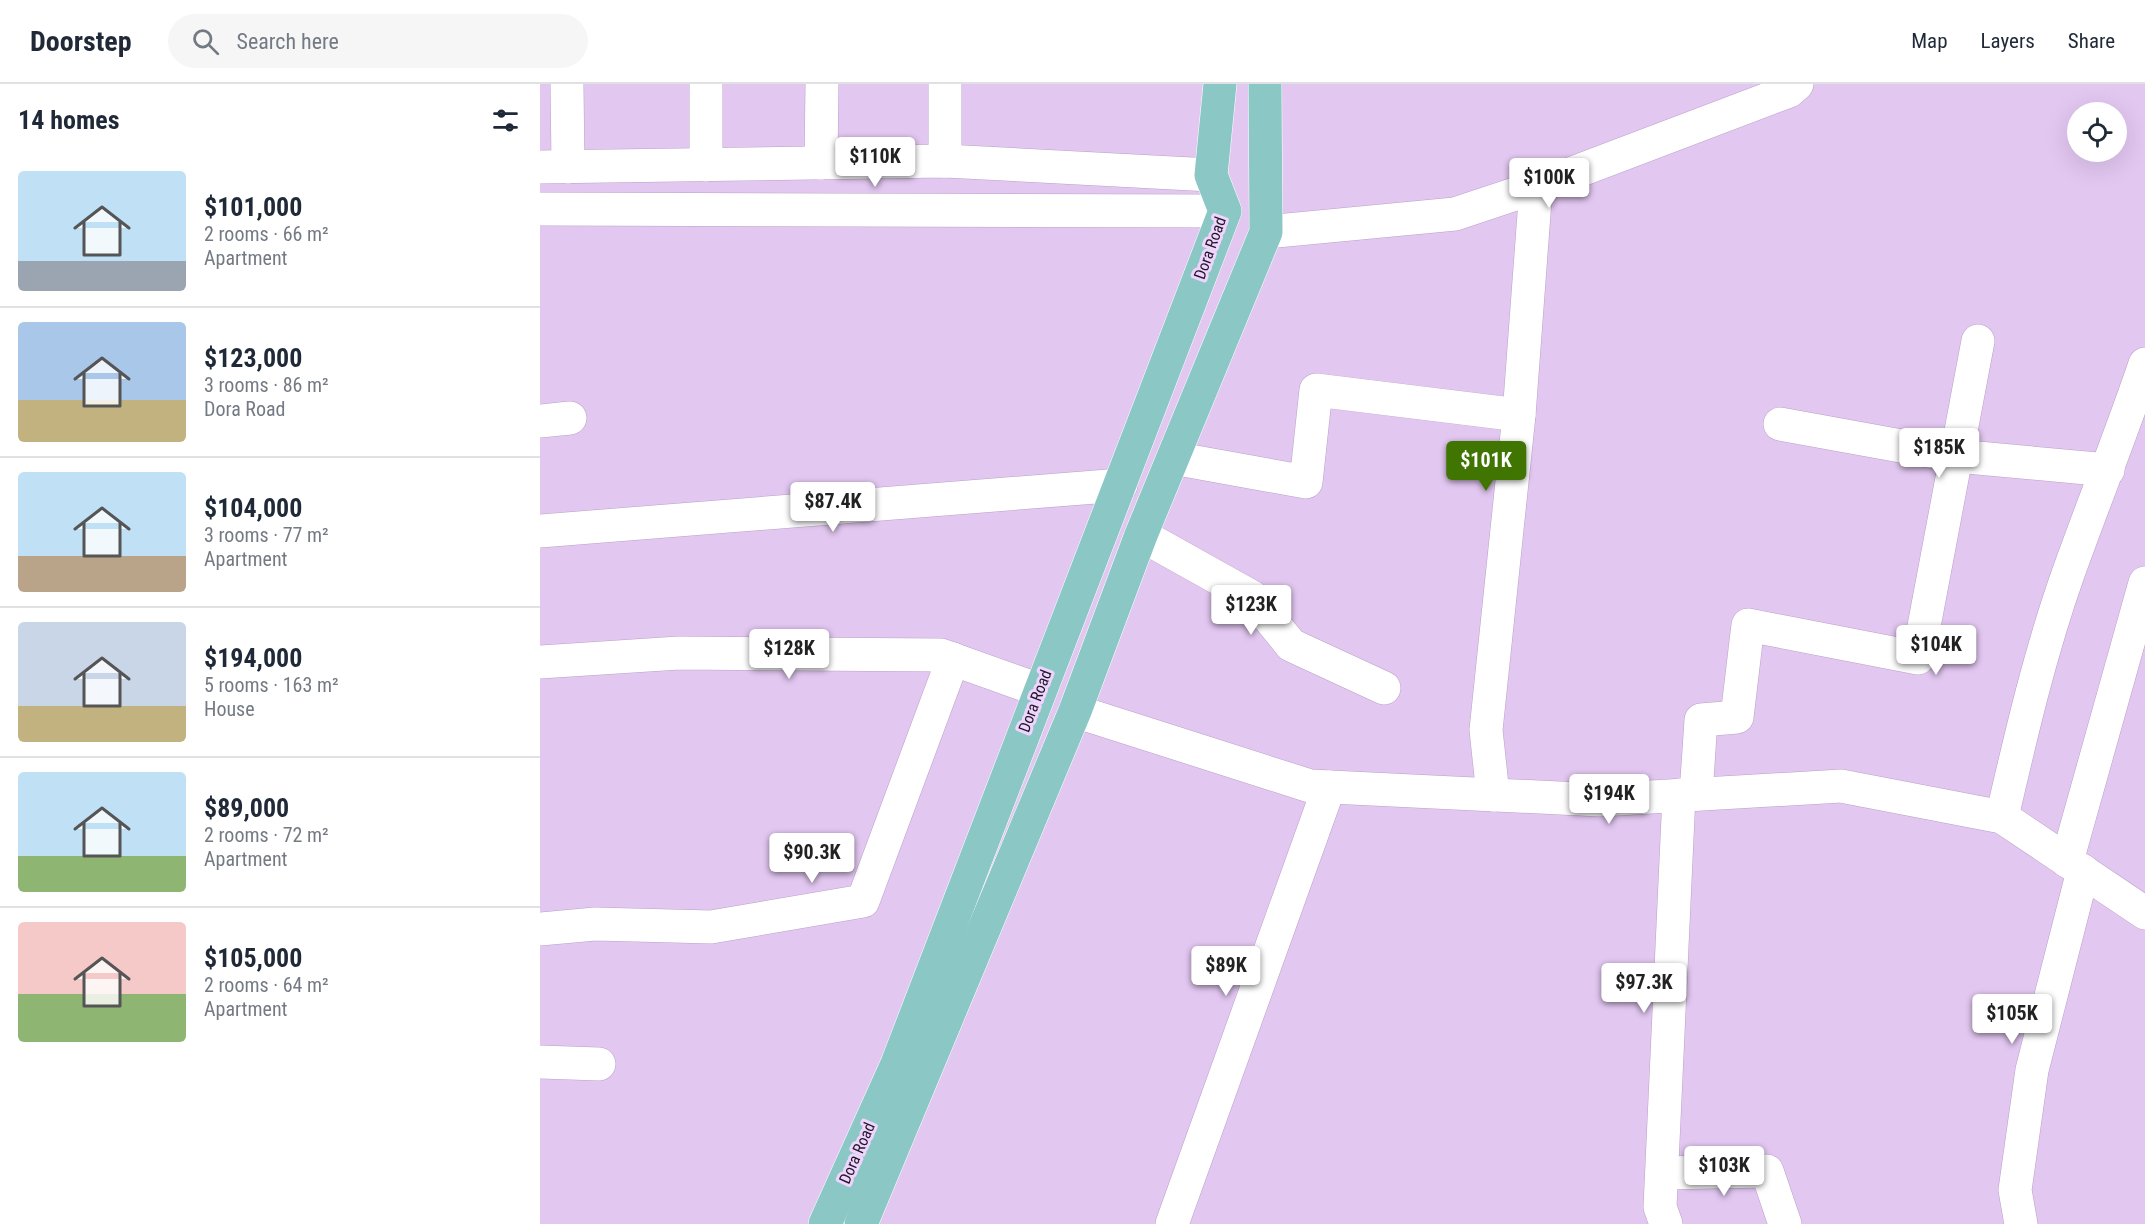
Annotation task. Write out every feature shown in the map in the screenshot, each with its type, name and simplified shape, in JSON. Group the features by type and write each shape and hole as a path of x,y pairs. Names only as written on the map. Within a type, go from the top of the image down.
{"main road":[{"path":"1211,175 1220,84"},
{"path":"861,1224 1075,711 1142,535 1266,231 1265,84"},
{"name":"Dora Road","path":"825,1224 897,1064 1225,211 1211,175"},
{"path":"1225,211 1266,231"},
{"path":"1039,690 1075,711"}],"street":[{"path":"567,84 554,167 945,161 1211,175"},
{"path":"706,84 706,165"},
{"path":"821,163 822,84"},
{"path":"945,84 945,161"},
{"path":"1266,231 1455,214 1536,187 1733,97 1789,91 1797,84"},
{"path":"1493,795 1486,730 1519,415 1536,187"},
{"path":"540,209 1225,211"},
{"path":"1666,1224 1660,1207 1688,795 1701,720 1737,717 1748,625 1918,658 1978,341"},
{"path":"2002,817 2026,715 2067,576 2108,470 2132,442 2145,364"},
{"path":"1173,458 1306,482 1316,390 1519,415"},
{"path":"1780,424 1956,456 2108,470"},
{"path":"540,531 1121,485"},
{"path":"1142,535 1252,597 1291,645 1384,687"},
{"path":"2021,1224 2014,1190 2032,1070 2075,866 2145,583"},
{"path":"540,662 679,653 942,655 1039,690"},
{"path":"540,929 595,924 711,927 863,901 952,659"},
{"path":"1075,711 1310,786 1600,800 1841,786 2002,817 2145,913"},
{"path":"1172,1224 1329,787"},
{"path":"540,1062 599,1064"},
{"path":"1662,1173 1767,1171 1785,1224"}]}
